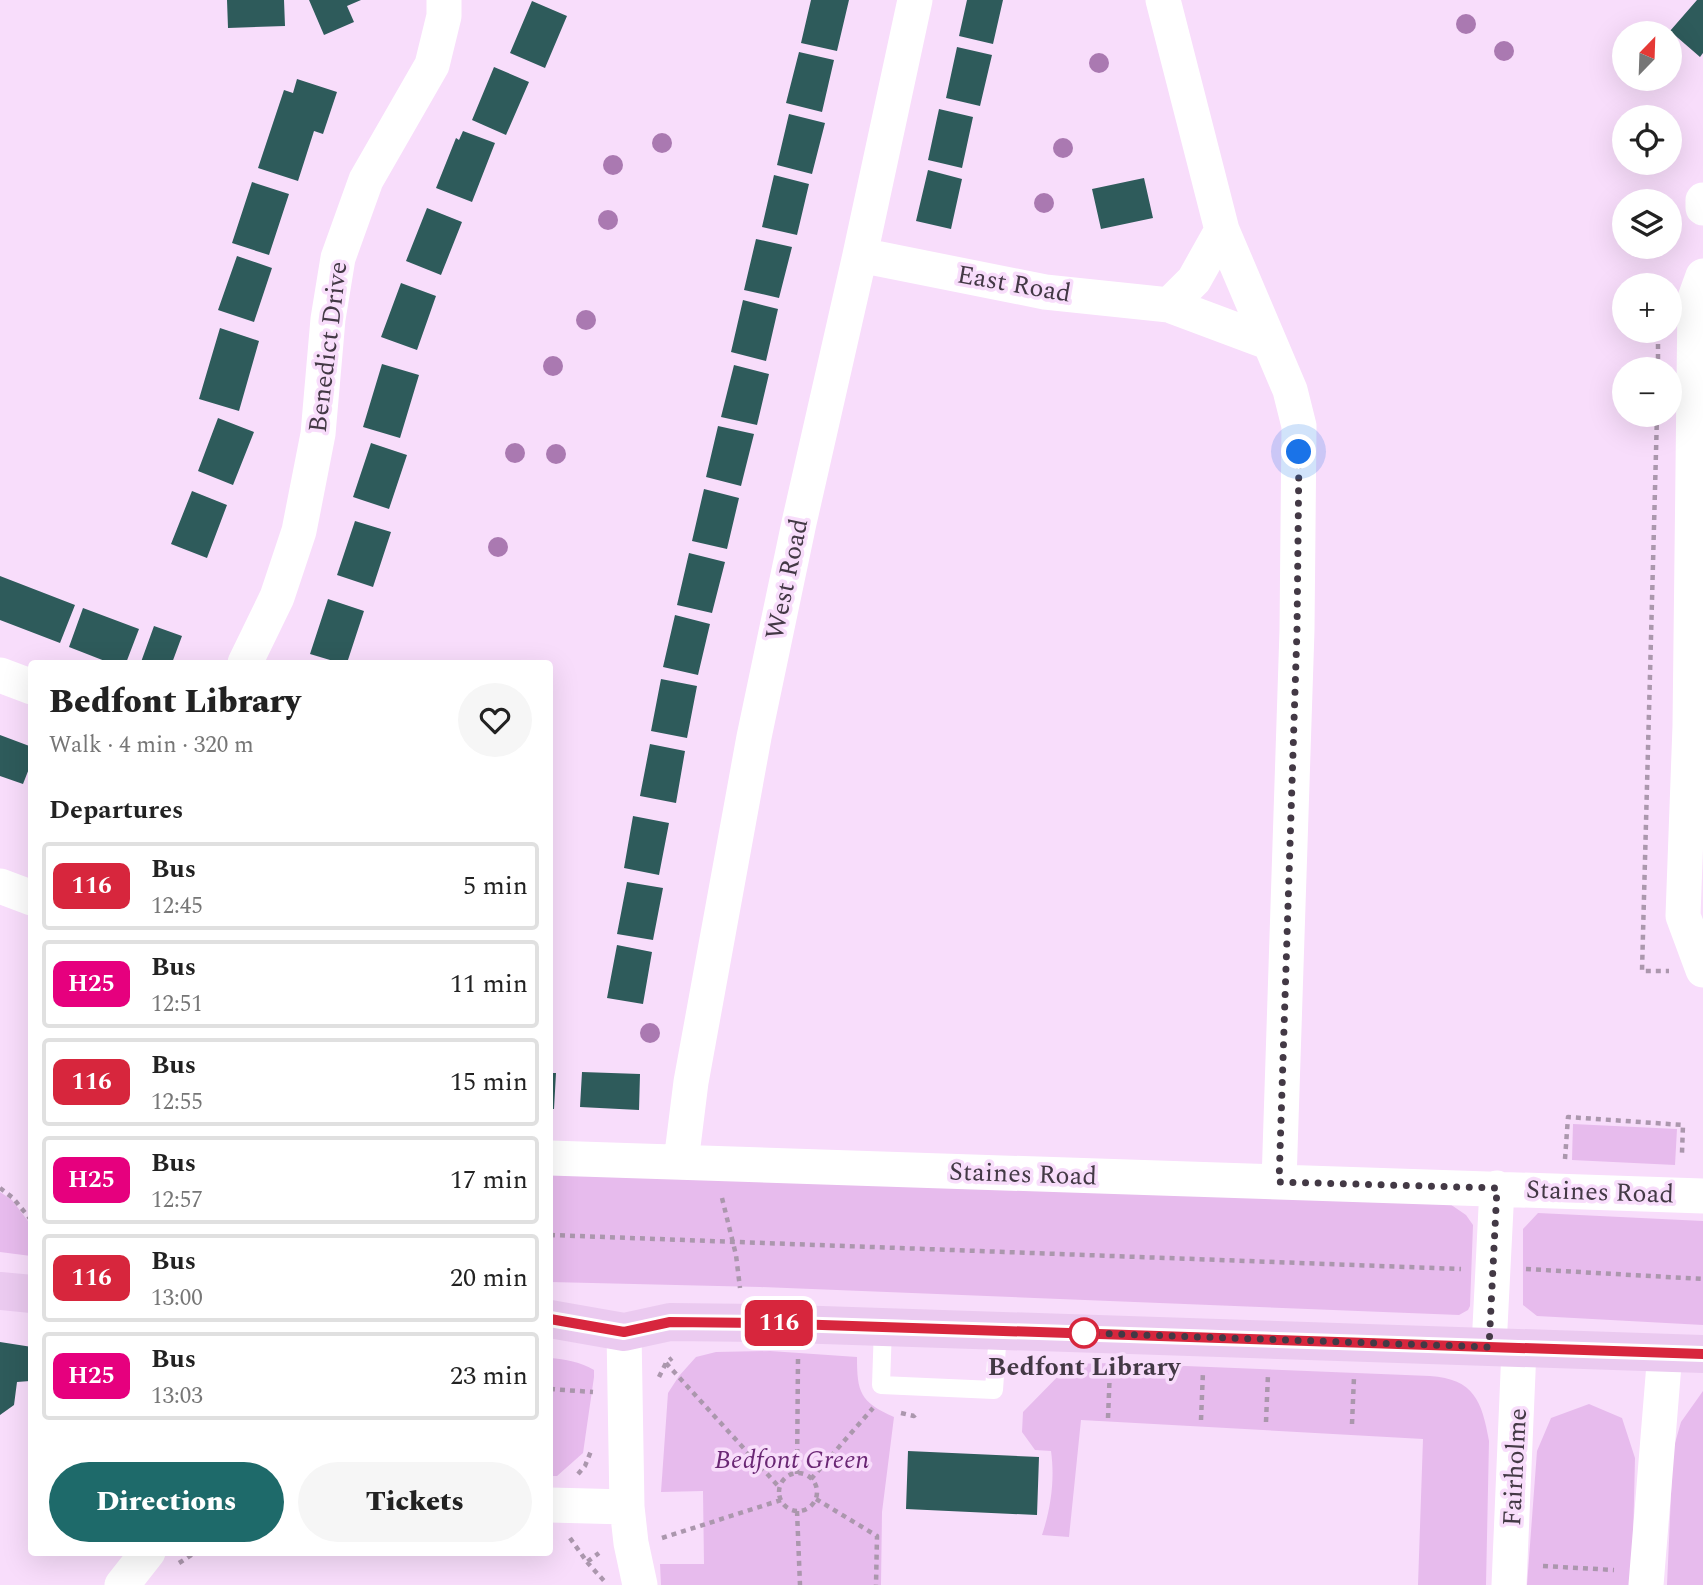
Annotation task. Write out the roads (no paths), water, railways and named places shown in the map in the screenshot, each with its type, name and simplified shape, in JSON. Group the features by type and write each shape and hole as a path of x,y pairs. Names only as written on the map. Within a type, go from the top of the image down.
{"main road":[{"path":"0,1291 28,1294"},
{"path":"553,1320 624,1332 670,1322 1703,1354"}],"street":[{"name":"Benedict Drive","path":"245,660 276,597 299,531 318,434 328,319 338,258 366,180 432,65 444,16 444,0"},
{"name":"West Road","path":"698,1163 691,1082 754,737 915,0"},
{"path":"1163,0 1222,230 1290,390 1299,426 1297,630 1279,1182"},
{"path":"1703,200 1703,208"},
{"path":"1169,305 1194,280 1222,230"},
{"name":"East Road","path":"860,255 1045,292 1169,305 1268,342"},
{"path":"1689,971 1683,916 1697,726 1695,298 1703,276"},
{"path":"0,676 28,686"},
{"path":"0,886 28,896"},
{"name":"Staines Road","path":"553,1158 1703,1196"},
{"name":"Staines Road","path":"1497,1188 1504,1348"},
{"path":"624,1332 627,1507 640,1585"},
{"name":"Fairholme","path":"1504,1348 1510,1575"},
{"path":"1646,1578 1665,1352"},
{"path":"559,1492 627,1507"},
{"path":"122,1585 145,1556"}],"lane":[{"path":"883,1327 881,1385 994,1390 998,1331"}],"place":[{"name":"Bedfont Library","path":"1084,1333"}],"park label":[{"name":"Bedfont Green","path":"792,1460"}]}
